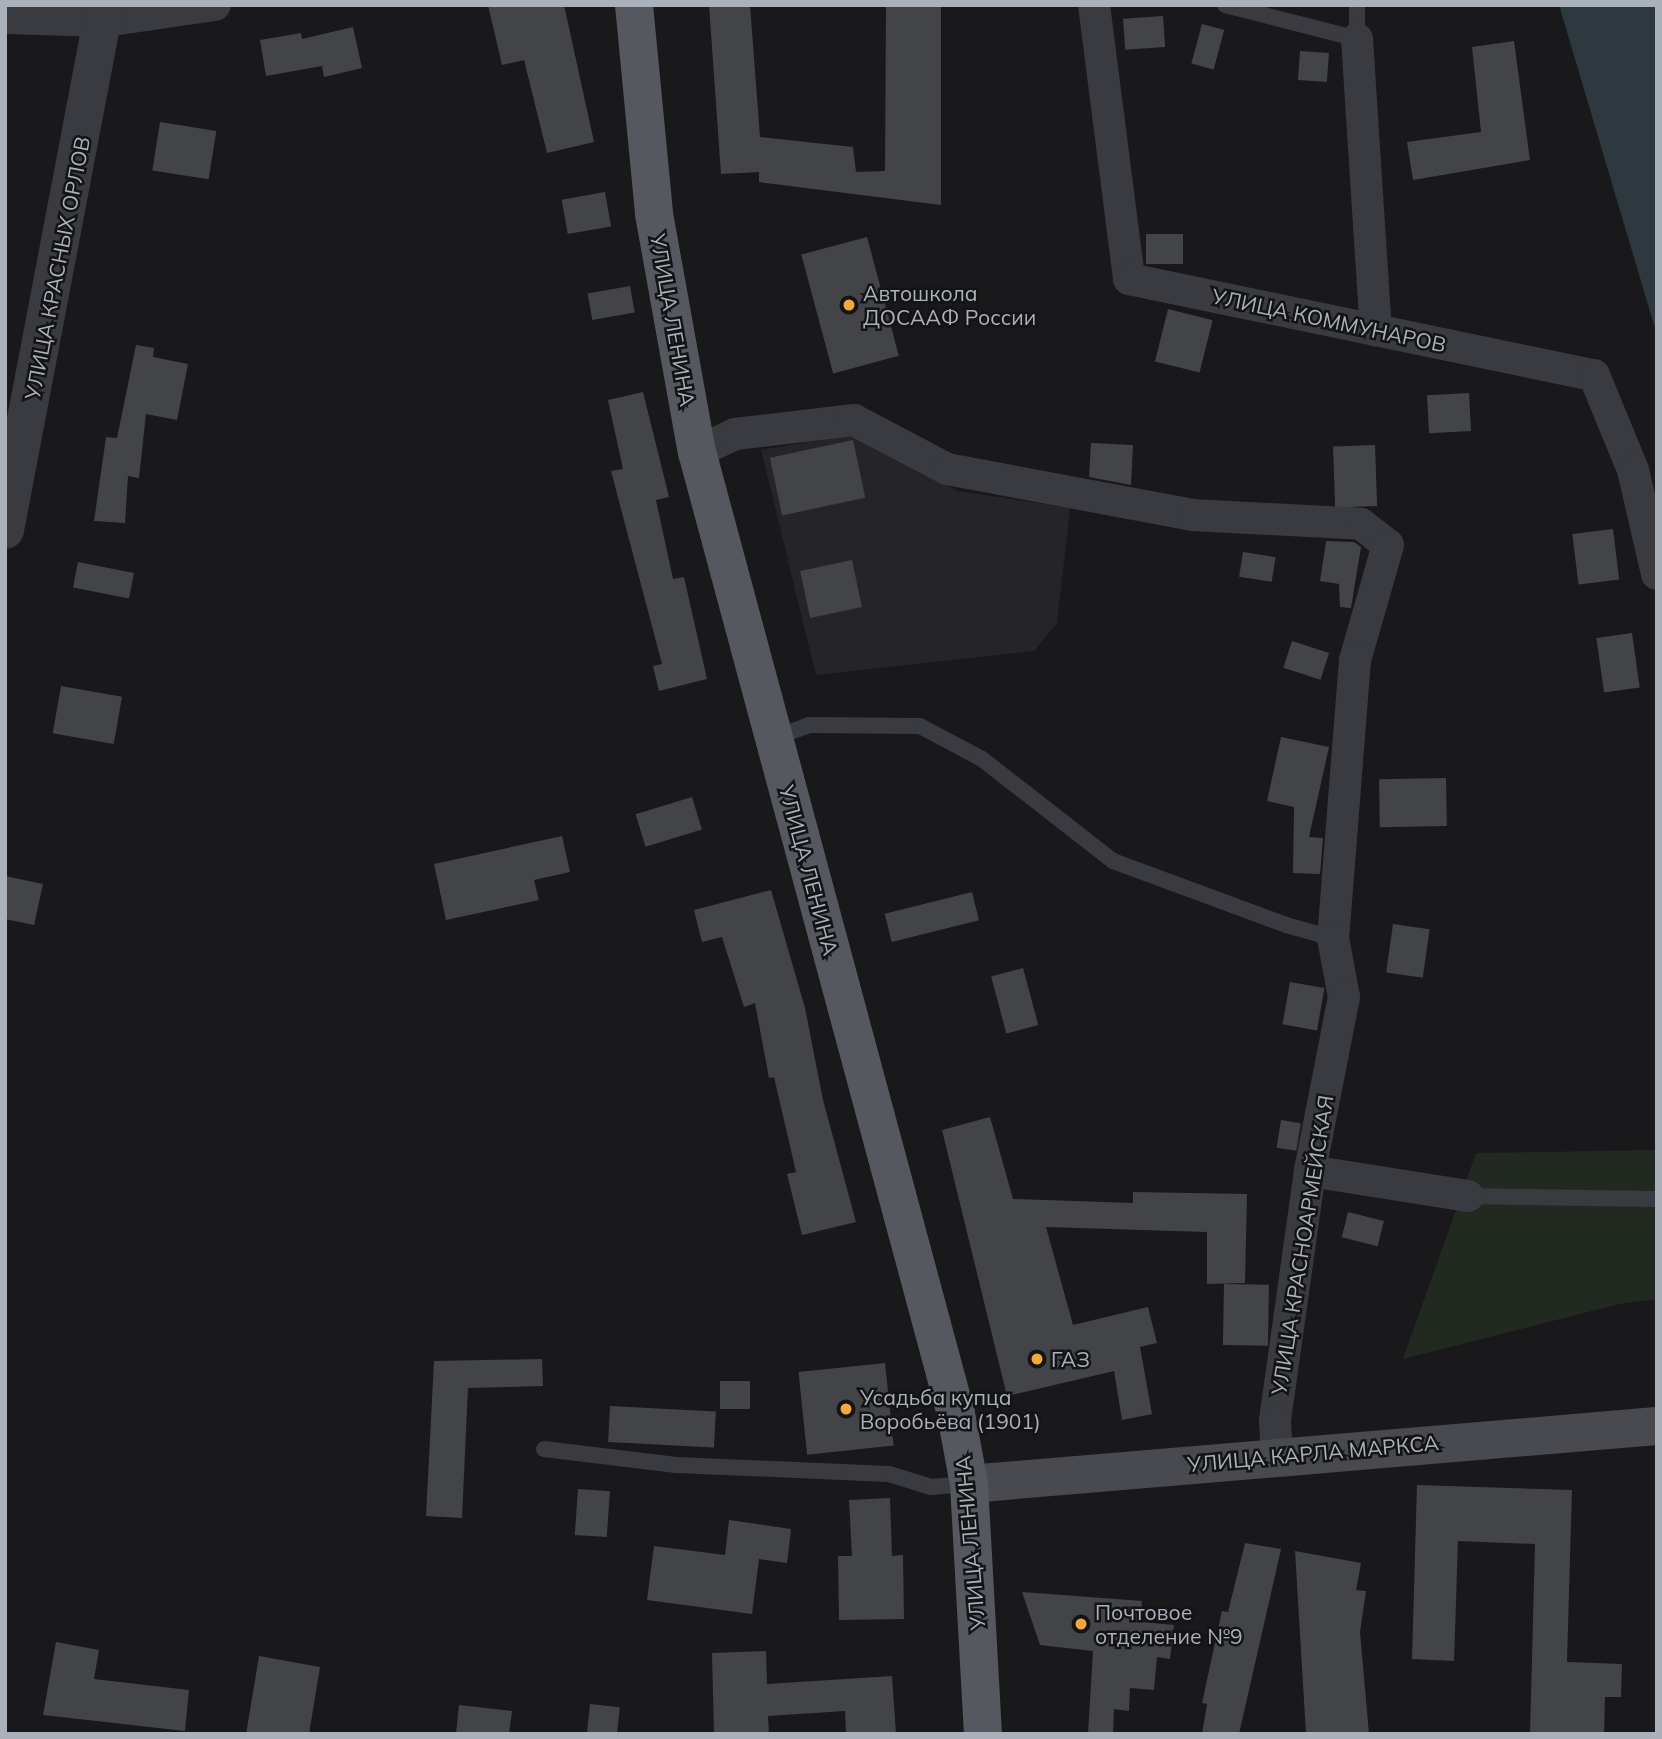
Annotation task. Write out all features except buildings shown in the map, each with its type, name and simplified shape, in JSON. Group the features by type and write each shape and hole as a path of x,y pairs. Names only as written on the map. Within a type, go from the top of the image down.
{"main road":[{"name":"УЛИЦА ЛЕНИНА","path":"634,5 654,214 697,452 941,1350 969,1484 984,1734"},
{"name":"УЛИЦА КАРЛА МАРКСА","path":"969,1484 1277,1454 1657,1426"}],"street":[{"path":"5,18 215,5"},
{"name":"УЛИЦА КОММУНАРОВ","path":"1094,5 1129,279 1594,375 1633,470 1657,574"},
{"name":"УЛИЦА КРАСНЫХ ОРЛОВ","path":"5,530 105,13"},
{"path":"1357,39 1376,330"},
{"name":"УЛИЦА КРАСНОАРМЕЙСКАЯ","path":"697,452 735,434 854,420 947,470 1192,515 1361,524 1388,545 1355,660 1333,938 1344,997 1310,1171 1275,1421 1277,1454"},
{"path":"1310,1171 1468,1195"}],"lane":[{"path":"1225,5 1357,39 1357,5"},
{"path":"773,738 808,725 920,726 982,759 1113,861 1286,925 1333,938"},
{"path":"1468,1195 1657,1199"},
{"path":"544,1449 676,1465 889,1474 931,1487 969,1484"}],"shaded area":[{"path":"1559,5 1657,5 1657,335"},
{"path":"858,434 958,491 1070,508 1057,623 1034,651 816,675 761,450"},
{"path":"1657,1150 1657,1299 1619,1304 1403,1359 1476,1153"}],"place":[{"name":"Автошкола ДОСААФ России","path":"849,305"},
{"name":"ГАЗ","path":"1037,1359"},
{"name":"Усадьба купца Воробьёва (1901)","path":"846,1409"},
{"name":"Почтовое отделение №9","path":"1081,1624"}]}
